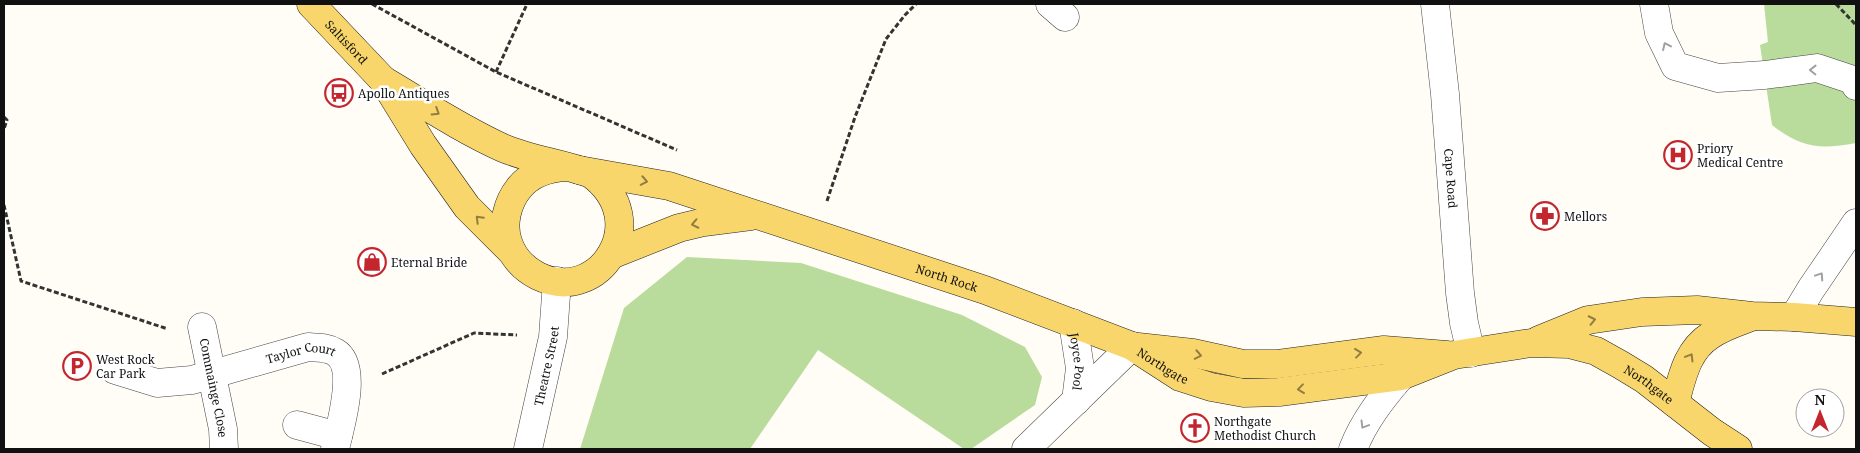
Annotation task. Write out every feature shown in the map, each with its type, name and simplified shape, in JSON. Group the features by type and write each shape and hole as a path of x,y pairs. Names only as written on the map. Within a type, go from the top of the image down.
{"main road":[{"name":"Saltisford","path":"311,4 383,80"},
{"path":"383,80 447,119 504,148 572,168 590,174 609,191 617,208 619,234 611,255 601,267 588,276 573,281 557,282 532,273 518,261 507,237 506,214 515,193 522,184 541,171 553,168 572,168"},
{"path":"383,80 422,145 467,207 513,253"},
{"name":"North Rock","path":"572,168 669,186 976,287 1073,322 1132,346"},
{"name":"North Rock","path":"611,255 679,228 704,222 760,215"},
{"name":"Northgate","path":"1530,343 1588,320 1642,312 1697,310 1752,316 1856,322"},
{"name":"Northgate","path":"1132,346 1180,377 1211,387 1244,392 1279,392 1401,376 1462,354 1530,343 1568,344 1596,352 1644,379 1675,403 1684,368 1701,341 1712,333 1752,316"},
{"name":"Northgate","path":"1132,346 1193,354 1243,364 1278,364 1384,350 1462,354"},
{"path":"1675,403 1712,432 1738,449"}],"street":[{"name":"Cape Road","path":"1435,4 1445,94 1460,293 1464,323 1462,354"},
{"path":"1654,4 1659,32 1675,66 1718,78 1764,75 1816,68 1853,80 1856,86"},
{"path":"1794,317 1856,223"},
{"name":"Theatre Street","path":"528,449 553,337 557,282"},
{"name":"Joyce Pool","path":"1073,322 1080,368 1076,401"},
{"name":"Commainge Close","path":"203,334 223,429 224,449"},
{"name":"Joyce Pool","path":"1026,449 1132,346"},
{"name":"Taylor Court","path":"211,376 308,347 324,348 337,353 345,367 348,389 337,443 297,426"},
{"path":"115,370 157,383 192,380 211,376"},
{"path":"1353,449 1360,432 1378,403 1401,376"}],"path":[{"path":"372,4 496,72 683,152"},
{"path":"496,72 527,4"},
{"path":"816,234 855,117 886,39 916,4"},
{"path":"1836,4 1856,25"},
{"path":"4,117 7,120 4,129"},
{"path":"4,205 21,281 203,334"},
{"path":"348,389 474,333 553,337"}],"green space":[{"path":"1764,4 1856,4 1856,143 1832,146 1811,145 1802,143 1782,133 1772,125 1760,45 1768,42"},
{"path":"687,257 801,263 962,315 1025,347 1042,377 1035,405 971,449 964,449 818,350 750,449 580,449 624,308"}],"place":[{"name":"Apollo Antiques","path":"339,93"},
{"name":"Priory Medical Centre","path":"1678,155"},
{"name":"Mellors","path":"1545,216"},
{"name":"Eternal Bride","path":"372,262"},
{"name":"West Rock Car Park","path":"77,366"},
{"name":"Northgate Methodist Church","path":"1195,428"}]}
